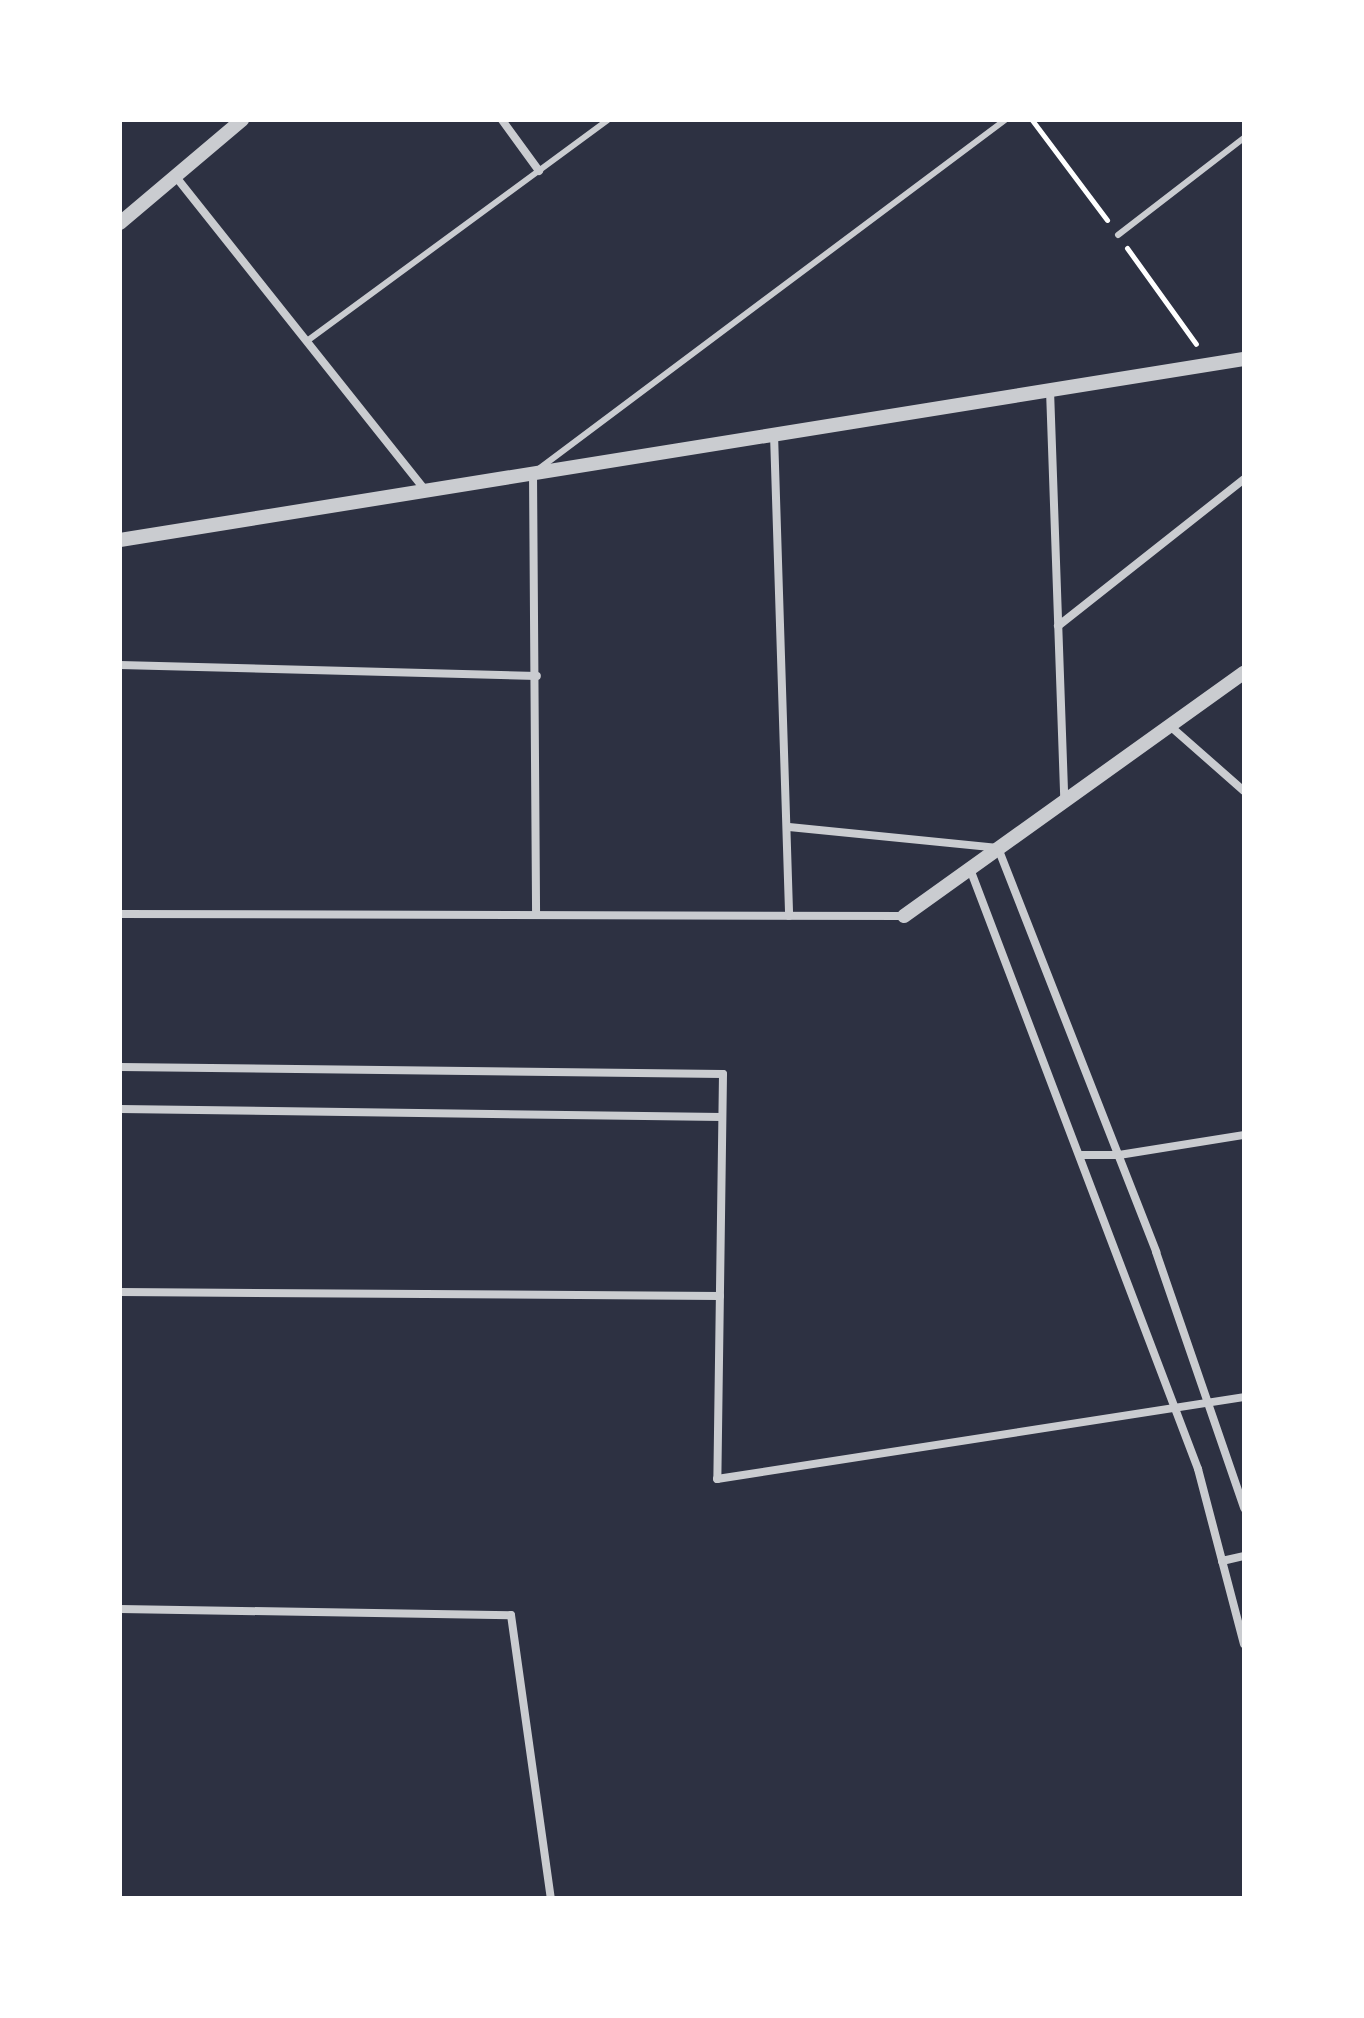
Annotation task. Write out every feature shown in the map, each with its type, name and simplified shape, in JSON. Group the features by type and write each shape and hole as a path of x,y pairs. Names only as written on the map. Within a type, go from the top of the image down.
{"street":[{"path":"120,223 242,120"},
{"path":"502,120 539,171"},
{"path":"176,177 426,491"},
{"path":"120,540 1244,359"},
{"path":"1050,390 1064,801"},
{"path":"774,434 789,827 789,916"},
{"path":"533,473 537,676 536,915"},
{"path":"1058,626 1244,479"},
{"path":"120,665 537,676"},
{"path":"120,914 904,916 1244,673"},
{"path":"1170,726 1244,791"},
{"path":"789,827 998,848"},
{"path":"998,848 1119,1155 1211,1402 1244,1508"},
{"path":"970,869 1176,1408 1244,1644"},
{"path":"120,1067 723,1074 717,1479 1244,1397"},
{"path":"120,1109 722,1117"},
{"path":"1080,1155 1119,1155 1244,1135"},
{"path":"120,1292 720,1296"},
{"path":"1222,1561 1244,1556"},
{"path":"120,1609 511,1615 551,1898"}],"lane":[{"path":"307,341 608,120"},
{"path":"533,473 1005,120"},
{"path":"1118,235 1244,138"}]}
